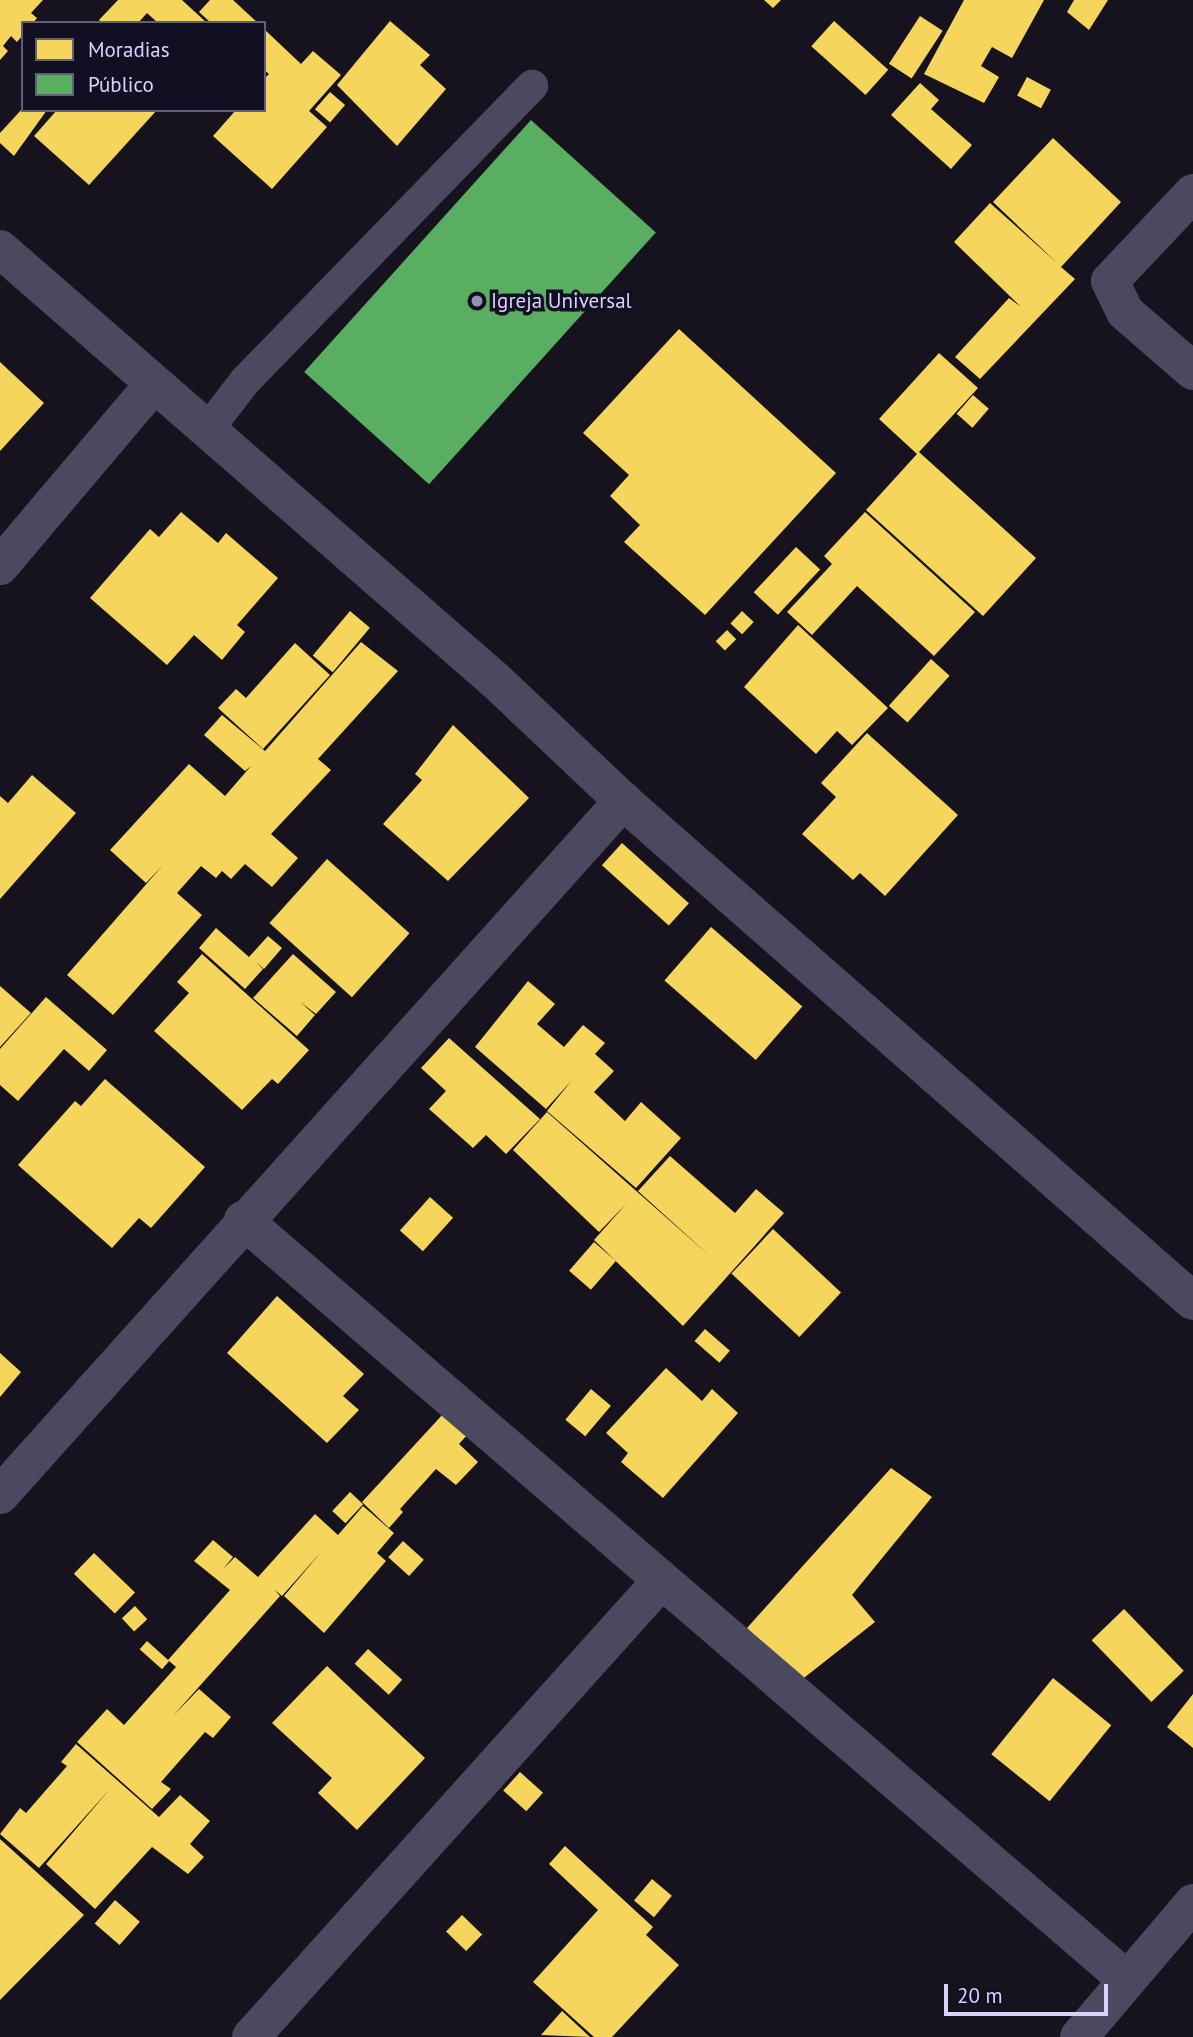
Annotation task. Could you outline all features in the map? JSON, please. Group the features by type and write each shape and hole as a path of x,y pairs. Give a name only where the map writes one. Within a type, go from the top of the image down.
{"street":[{"path":"1193,193 1110,281 1125,312 1193,371"},
{"path":"0,248 485,671 623,801 1193,1301"},
{"path":"0,566 153,384"},
{"path":"0,1495 243,1220 623,801"},
{"path":"243,1220 1126,1979"},
{"path":"251,2037 661,1581"},
{"path":"1079,2037 1193,1903"}],"lane":[{"path":"208,429 245,381 532,86"}],"building: Moradias":[{"path":"0,0 43,0 31,13 37,18 35,21 21,21 21,37 17,42 11,36 3,46 8,51 0,60"},
{"path":"118,0 182,0 205,21 156,21 147,13 140,21 99,20"},
{"path":"210,0 233,0 256,21 209,21 199,12"},
{"path":"764,0 781,0 773,8"},
{"path":"964,0 1044,0 1012,58 992,47 981,66 999,77 984,103 924,74"},
{"path":"1074,0 1108,0 1089,30 1067,12"},
{"path":"920,16 943,31 912,79 889,64"},
{"path":"390,21 430,55 420,65 446,89 397,146 337,85"},
{"path":"834,21 888,70 865,95 811,46"},
{"path":"266,31 301,64 313,51 341,75 309,111 327,127 272,189 213,136 234,112 266,112 266,77 269,74 266,72"},
{"path":"1027,77 1051,90 1041,108 1017,96"},
{"path":"920,83 939,100 931,109 972,145 951,169 891,115"},
{"path":"330,92 345,105 330,122 315,109"},
{"path":"21,110 46,112 14,156 0,143 0,133"},
{"path":"55,112 155,112 89,185 34,136"},
{"path":"1053,138 1121,202 1061,267 1075,279 980,379 955,357 1009,298 1021,307 954,242 990,203 1057,263 993,202"},
{"path":"679,329 836,473 705,615 624,542 640,525 610,496 629,475 583,433"},
{"path":"939,353 978,388 919,452 1036,558 983,616 866,510 917,454 879,419"},
{"path":"0,362 44,403 0,451"},
{"path":"973,395 989,409 972,428 957,414"},
{"path":"181,512 218,543 226,533 278,578 237,625 245,632 222,660 194,635 167,665 90,598 150,529 159,537"},
{"path":"865,512 975,612 934,656 857,586 812,635 787,612 832,564 824,556"},
{"path":"796,547 820,570 778,615 754,592"},
{"path":"350,611 370,628 333,672 313,655"},
{"path":"742,611 754,622 742,634 730,623"},
{"path":"798,625 888,708 852,745 837,731 816,754 744,687"},
{"path":"727,630 736,639 725,651 716,641"},
{"path":"361,642 398,671 318,759 331,770 271,834 298,858 272,887 245,864 231,879 222,871 216,878 201,866 177,893 202,915 113,1015 67,975 163,865 146,883 110,850 189,764 225,796 251,766 245,771 204,735 222,715 265,751"},
{"path":"295,643 330,675 263,749 218,708 236,689 246,698"},
{"path":"931,659 950,676 907,723 889,706"},
{"path":"453,725 529,798 448,881 383,824 422,780 415,774"},
{"path":"867,733 958,815 885,896 860,873 853,880 802,834 836,797 821,783"},
{"path":"32,775 76,813 0,899 0,796 8,803"},
{"path":"622,843 689,903 669,926 602,865"},
{"path":"327,859 409,933 352,997 269,923"},
{"path":"711,927 802,1006 756,1060 664,981"},
{"path":"216,928 249,957 268,936 282,948 264,969 256,962 263,969 245,989 199,948"},
{"path":"202,954 309,1050 278,1084 272,1079 242,1110 154,1031 189,993 177,982"},
{"path":"293,954 336,992 316,1014 300,1002 315,1015 297,1036 253,998"},
{"path":"528,981 555,1004 537,1024 564,1047 583,1025 605,1043 595,1054 614,1071 594,1092 625,1121 641,1102 681,1138 636,1188 547,1111 572,1080 546,1109 475,1047"},
{"path":"0,986 31,1013 0,1047"},
{"path":"46,997 107,1050 89,1071 64,1049 18,1101 0,1085 0,1049"},
{"path":"449,1038 540,1119 506,1154 486,1135 473,1148 429,1109 446,1091 421,1068"},
{"path":"105,1079 205,1167 151,1228 139,1218 112,1248 18,1165 75,1101 81,1106"},
{"path":"547,1112 712,1258 638,1191 670,1156 735,1213 756,1189 784,1213 683,1326 594,1240 627,1203 599,1232 513,1150"},
{"path":"430,1197 453,1218 423,1251 400,1230"},
{"path":"773,1229 841,1292 799,1337 731,1274"},
{"path":"594,1242 616,1261 591,1290 569,1271"},
{"path":"277,1296 364,1374 343,1396 359,1410 327,1443 227,1353"},
{"path":"705,1329 730,1351 719,1363 695,1341"},
{"path":"0,1353 21,1372 0,1397"},
{"path":"666,1368 702,1401 712,1389 738,1413 663,1498 621,1462 628,1453 606,1433"},
{"path":"591,1389 611,1406 585,1436 565,1420"},
{"path":"444,1413 468,1434 459,1444 478,1462 456,1485 436,1469 400,1509 403,1512 389,1528 362,1502"},
{"path":"891,1468 932,1497 852,1595 875,1622 800,1681 747,1628"},
{"path":"350,1492 363,1504 345,1523 332,1511"},
{"path":"363,1506 394,1533 377,1553 386,1561 324,1633 284,1596 322,1551 282,1596 275,1590 280,1596 172,1717 199,1689 231,1717 213,1738 205,1732 161,1782 171,1789 152,1809 77,1742 107,1709 124,1725 176,1667 168,1660 230,1590 194,1561 213,1540 233,1557 223,1569 235,1557 258,1577 315,1514 338,1535"},
{"path":"403,1541 424,1560 409,1576 388,1557"},
{"path":"94,1553 135,1593 115,1613 74,1574"},
{"path":"135,1606 147,1619 134,1631 122,1618"},
{"path":"1124,1609 1184,1671 1151,1702 1092,1640"},
{"path":"147,1641 169,1661 162,1669 140,1649"},
{"path":"368,1649 402,1680 389,1695 355,1664"},
{"path":"327,1666 425,1758 357,1830 318,1793 332,1778 272,1723"},
{"path":"1053,1678 1111,1725 1050,1801 991,1754"},
{"path":"1193,1694 1193,1748 1167,1727"},
{"path":"76,1744 159,1817 180,1795 210,1821 190,1844 204,1857 188,1874 152,1847 95,1909 46,1864 110,1789 39,1868 0,1834 20,1808 26,1813 67,1766 61,1762"},
{"path":"520,1772 543,1793 526,1811 503,1791"},
{"path":"0,1839 84,1915 0,2000"},
{"path":"565,1846 653,1927 646,1935 679,1965 612,2037 594,2037 533,1982 598,1910 549,1864"},
{"path":"652,1879 672,1896 654,1917 634,1900"},
{"path":"115,1900 140,1922 120,1945 95,1923"},
{"path":"462,1915 482,1934 466,1951 446,1932"},
{"path":"562,2011 590,2037 541,2035"}],"building: Público":[{"name":"Igreja Universal","path":"531,120 656,232 429,484 304,372"}],"place":[{"name":"Igreja Universal","path":"477,301"}]}
